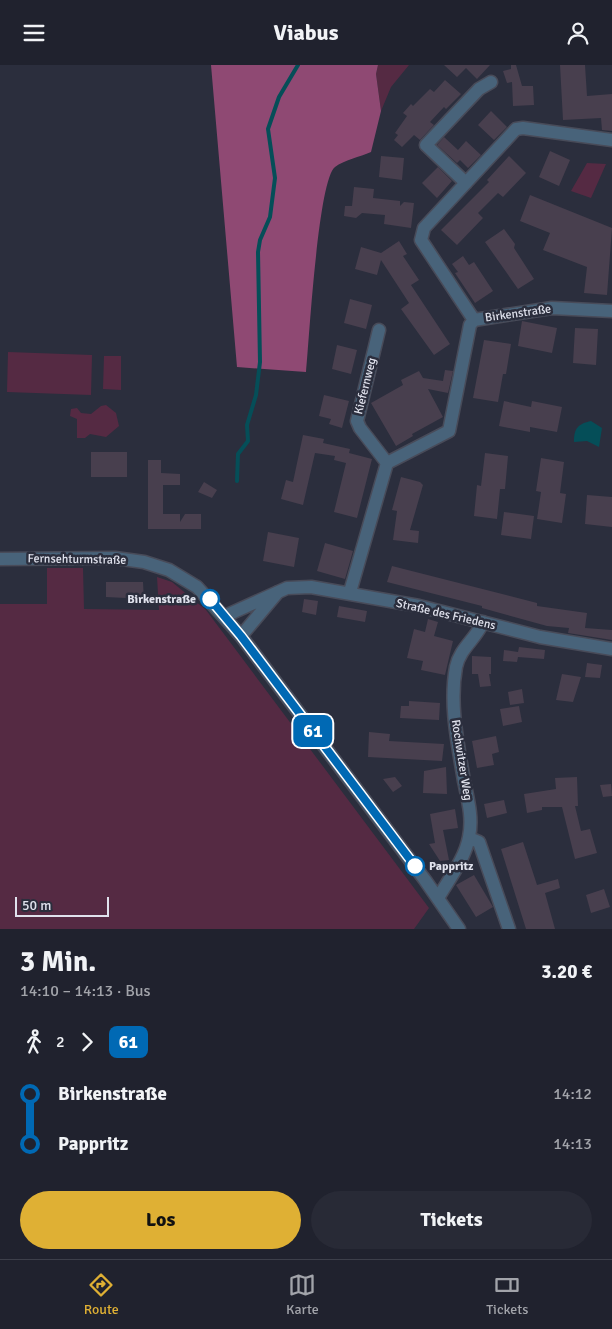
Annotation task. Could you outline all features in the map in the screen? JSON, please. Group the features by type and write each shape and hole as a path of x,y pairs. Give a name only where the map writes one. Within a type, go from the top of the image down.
{"street":[{"path":"466,183 426,145 479,89 491,82"},
{"path":"474,320 421,240 424,228 516,129 523,128 612,140"},
{"name":"Birkenstraße","path":"387,463 449,431 470,325 474,320 552,308 612,311"},
{"name":"Kiefernweg","path":"379,330 357,421 387,463"},
{"path":"350,593 387,463"},
{"name":"Fernsehturmstraße","path":"0,559 115,558 144,562 169,570 190,582 210,599 241,636 438,898 459,929"},
{"name":"Straße des Friedens","path":"225,616 287,588 311,587 418,606 540,637 612,649"},
{"path":"241,636 279,591"},
{"name":"Rochwitzer Weg","path":"438,898 466,851 472,821 457,739 454,688 460,655 480,630 483,622"},
{"path":"469,838 479,842 509,929"}],"shaded area":[{"path":"211,65 378,65 376,74 381,111 371,152 347,160 335,167 329,178 315,263 306,372 237,367"},
{"path":"378,65 409,65 391,87 381,111 376,74"},
{"path":"587,163 606,164 591,198 571,191"},
{"path":"8,352 92,355 91,395 7,392"},
{"path":"104,356 121,356 121,390 103,389"},
{"path":"106,405 116,413 119,426 106,437 90,434 85,438 77,438 77,419 70,416 71,409 77,408 81,413 91,414 101,406"},
{"path":"47,568 83,568 84,609 159,610 157,577 172,582 206,610 429,908 414,929 0,929 0,604 47,604"}],"water":[{"path":"591,421 602,428 599,447 587,441 574,442 578,427"}],"building":[{"path":"444,65 490,65 477,79 466,68 457,77"},
{"path":"511,65 516,65 522,86 533,86 534,105 513,106 512,82 507,83 503,71 511,69"},
{"path":"560,65 585,65 587,96 612,94 612,131 602,130 601,118 563,120"},
{"path":"445,80 461,94 446,109 444,107 430,122 434,125 420,140 414,135 402,147 394,140 398,135 395,133 407,116 403,113 430,89 434,92"},
{"path":"491,111 507,127 494,140 478,125"},
{"path":"444,137 458,150 466,141 481,155 468,168 460,160 457,163 437,145"},
{"path":"550,151 570,160 559,186 539,177"},
{"path":"381,156 404,158 402,180 379,177"},
{"path":"509,156 526,173 503,197 498,193 478,213 483,218 457,245 441,230 489,182 487,180"},
{"path":"438,167 452,181 437,198 422,183"},
{"path":"354,187 374,189 373,198 400,201 400,206 404,202 414,203 411,228 384,224 385,215 362,213 356,218 344,216 345,206 352,206"},
{"path":"530,195 612,228 607,295 584,293 587,267 543,250 550,233 520,221"},
{"path":"504,229 515,244 514,248 534,279 518,289 485,242"},
{"path":"399,241 407,254 403,256 419,280 411,285 450,344 434,355 401,309 409,303 381,260 377,275 355,269 361,247 381,253"},
{"path":"463,256 469,265 474,262 493,291 475,303 455,273 458,272 452,264"},
{"path":"350,299 372,305 366,329 344,323"},
{"path":"522,321 557,328 552,353 518,346"},
{"path":"575,328 598,329 596,365 573,363"},
{"path":"484,340 511,344 506,374 503,374 498,402 473,398"},
{"path":"337,345 357,350 351,374 332,369"},
{"path":"445,370 453,371 448,393 428,389 443,417 412,434 413,436 396,446 371,403 403,385 401,380 419,371 423,378 443,381"},
{"path":"324,395 349,401 342,428 329,424 331,419 319,416"},
{"path":"504,401 531,407 532,401 562,407 557,432 530,427 530,432 499,426"},
{"path":"303,435 324,439 323,443 350,449 349,453 372,459 357,518 334,512 346,463 334,460 335,456 315,453 303,505 281,499 286,480 293,482"},
{"path":"91,452 127,452 127,477 91,477"},
{"path":"485,453 508,456 505,489 500,489 497,519 474,516 477,485 481,486"},
{"path":"541,458 564,462 560,493 566,494 562,523 537,519 541,492 536,491"},
{"path":"148,460 161,460 161,473 180,474 180,485 163,485 163,514 180,514 180,522 185,514 201,514 201,529 148,529"},
{"path":"401,477 420,482 423,485 410,530 419,531 418,543 393,540 397,511 392,510"},
{"path":"204,482 217,490 212,498 198,492"},
{"path":"587,495 612,497 612,527 585,524"},
{"path":"504,512 534,516 531,539 501,535"},
{"path":"268,532 299,538 294,567 263,561"},
{"path":"325,543 353,551 345,579 317,571"},
{"path":"392,566 537,603 537,606 587,613 585,628 612,630 612,640 568,633 569,628 547,626 482,608 482,606 387,582"},
{"path":"106,582 143,582 144,601 127,602 126,598 106,597"},
{"path":"304,599 318,601 316,615 302,612"},
{"path":"339,606 367,611 365,622 337,617"},
{"path":"428,619 438,622 434,636 453,641 445,675 421,670 423,661 407,658 414,629 425,632"},
{"path":"519,647 545,650 544,659 518,657 517,662 503,661 504,650 518,652"},
{"path":"472,656 491,657 491,674 489,674 491,686 480,687 478,674 472,674"},
{"path":"587,663 602,665 600,678 585,677"},
{"path":"562,674 581,677 573,702 556,700"},
{"path":"522,689 524,703 510,705 508,692"},
{"path":"409,701 440,703 439,720 400,718 401,706 409,706"},
{"path":"519,706 522,722 503,726 500,709"},
{"path":"369,732 390,734 389,741 444,744 442,761 368,757"},
{"path":"496,736 499,752 492,754 494,765 477,768 472,741"},
{"path":"446,767 447,794 423,793 424,771"},
{"path":"395,777 402,786 393,792 383,779"},
{"path":"577,777 578,806 575,806 581,831 590,829 597,853 575,859 562,807 542,807 542,810 527,813 524,794 556,789 555,778"},
{"path":"611,784 612,796 603,797 600,785"},
{"path":"504,800 507,813 487,818 484,804"},
{"path":"455,809 458,828 443,830 449,860 440,861 429,844 435,843 430,814"},
{"path":"523,842 537,885 558,879 560,888 545,893 555,929 526,929 501,849"},
{"path":"474,875 493,907 476,917 456,885"},
{"path":"604,889 610,907 591,913 586,895"}],"waterway":[{"path":"237,481 238,454 248,441 247,425 256,395 260,362 258,252 260,240 270,217 275,178 268,129 279,97 298,65"}],"bus line":[{"name":"61","path":"210,599 241,636 415,866"}],"place":[{"name":"Birkenstraße","path":"210,599"},
{"name":"Pappritz","path":"415,866"}]}
